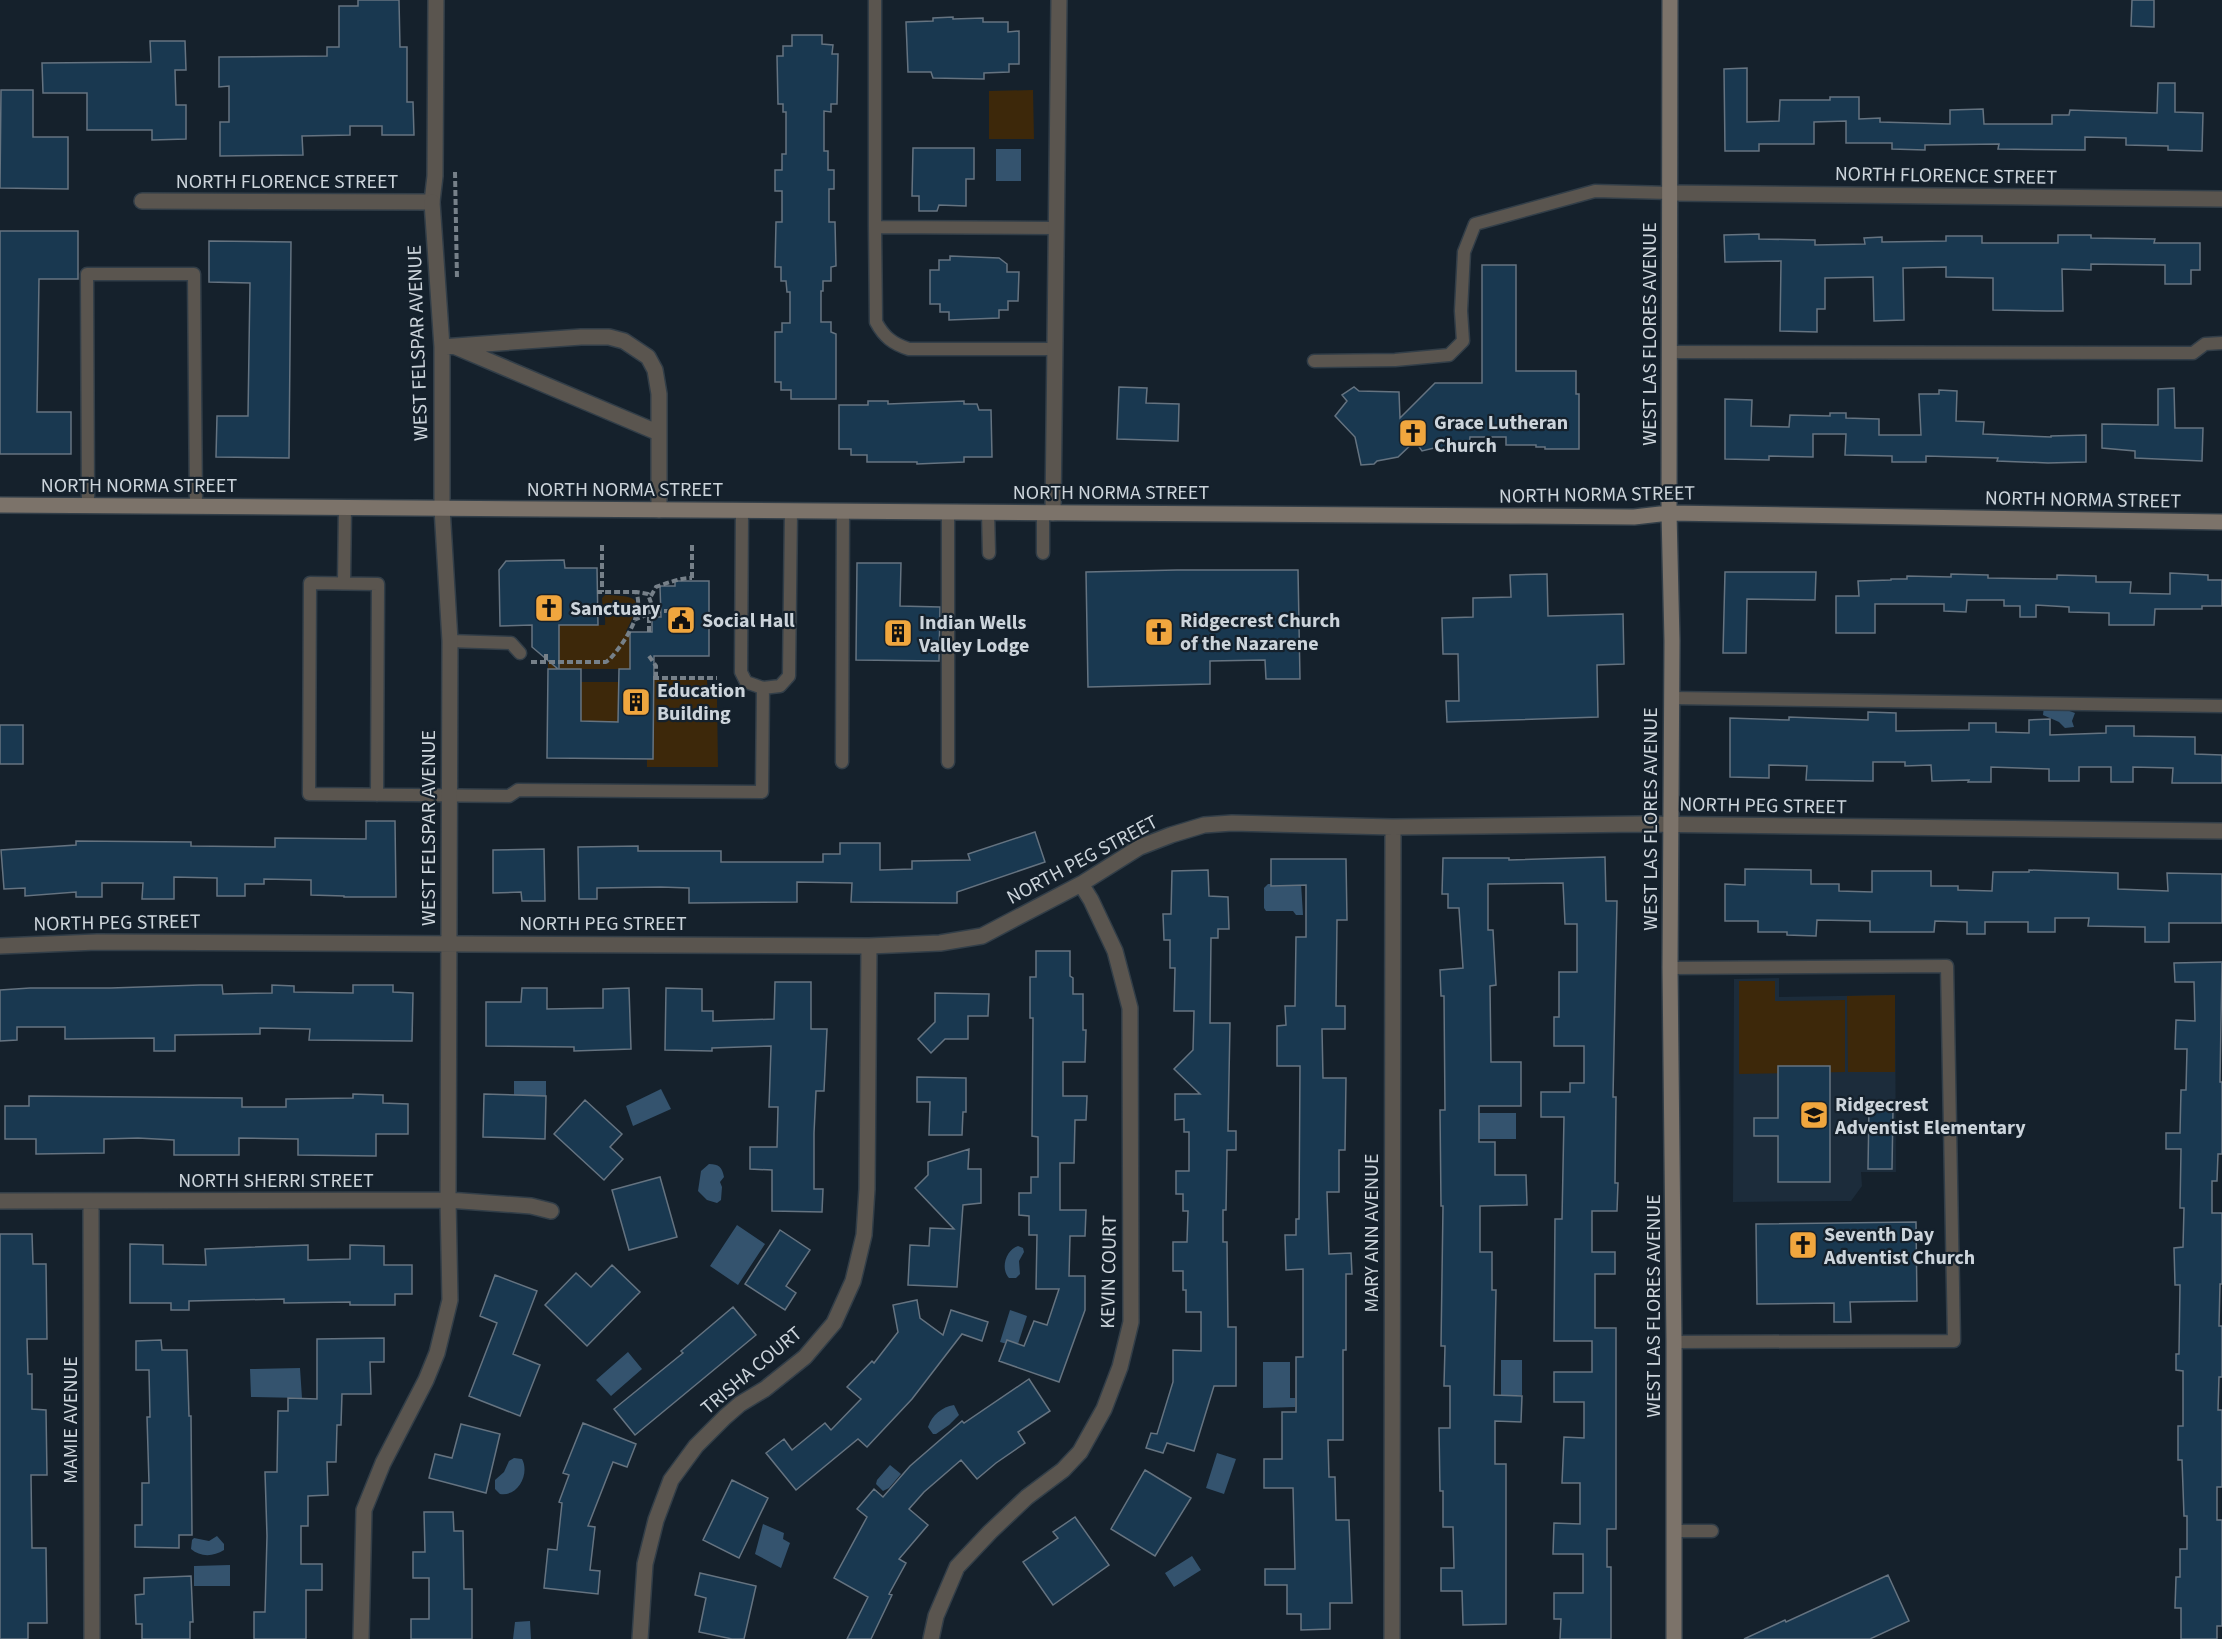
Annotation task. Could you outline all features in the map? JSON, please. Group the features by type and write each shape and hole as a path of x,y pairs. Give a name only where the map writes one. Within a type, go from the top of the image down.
{"main road":[{"name":"WEST LAS FLORES AVENUE","path":"1670,0 1670,968 1674,1639"},
{"name":"NORTH NORMA STREET","path":"0,505 1634,517 1669,513 2222,522"}],"street":[{"name":"WEST FELSPAR AVENUE","path":"361,1639 364,1510 383,1462 426,1380 437,1353 450,1300 448,943 450,641 442,508 448,347 432,202 435,176 436,0"},
{"path":"1048,513 1054,349 1059,0"},
{"name":"NORTH FLORENCE STREET","path":"1670,193 2222,199"},
{"name":"NORTH FLORENCE STREET","path":"142,201 432,202"},
{"path":"448,347 609,337 624,340 648,357 654,370 658,394 659,510"},
{"path":"448,347 659,433"},
{"name":"NORTH PEG STREET","path":"0,946 96,942 869,946 940,943 982,936 1081,884 1140,847 1204,825 1266,823 1393,827 1671,825 2222,831"},
{"name":"MARY ANN AVENUE","path":"1392,1639 1393,827"},
{"name":"KEVIN COURT","path":"931,1639 936,1616 957,1567 997,1525 1027,1497 1063,1470 1080,1452 1104,1408 1120,1367 1131,1322 1130,1008 1115,951 1092,900 1081,884"},
{"name":"TRISHA COURT","path":"640,1639 645,1564 656,1520 671,1480 696,1446 725,1417 805,1357 834,1323 854,1281 864,1235 867,1189 869,946"},
{"name":"NORTH SHERRI STREET","path":"0,1201 448,1200 531,1206 551,1211"},
{"name":"MAMIE AVENUE","path":"91,1202 92,1639"}],"lane":[{"path":"875,0 876,322 882,334 895,344 909,349 1054,349"},
{"path":"1314,361 1395,360 1449,355 1463,341 1461,310 1464,252 1474,224 1595,191 1670,193"},
{"path":"875,227 1055,228"},
{"path":"88,506 87,274 194,274 196,506"},
{"path":"1669,352 2193,354 2205,344 2222,343"},
{"path":"344,583 345,507"},
{"path":"742,510 741,672 746,682 763,688 780,686 789,676 791,511"},
{"path":"842,762 843,511"},
{"path":"948,512 948,762"},
{"path":"988,512 989,552"},
{"path":"1043,553 1048,513"},
{"path":"377,795 378,584 310,583 309,794 377,795 449,796 509,796 518,790 762,792 763,688"},
{"path":"450,641 511,643 520,653"},
{"path":"1671,698 2222,706"},
{"path":"1670,968 1947,966 1954,1341 1674,1342"},
{"path":"1674,1531 1712,1531"}],"path":[{"path":"454,170 457,287"},
{"path":"650,597 656,587 669,584 679,578 692,579 692,544"},
{"path":"602,545 600,592 646,592 650,597 652,606 649,611 643,617 634,620"},
{"path":"546,654 546,662 606,662 634,620 639,607 636,592"},
{"path":"649,611 672,611 670,617"},
{"path":"649,611 650,632"},
{"path":"709,622 717,622"},
{"path":"649,656 656,666 654,678 717,678"},
{"path":"577,662 577,669"}],"shaded area":[{"path":"1033,90 1034,139 989,139 989,91"},
{"path":"996,149 1021,149 1021,181 996,181"},
{"path":"605,595 632,598 635,601 635,612 626,631 630,632 630,669 548,669 548,654 553,640 559,640 559,625 605,625 602,598"},
{"path":"653,680 707,680 708,699 717,699 718,767 647,767 647,759 652,759"},
{"path":"581,682 619,682 618,722 581,721"},
{"path":"2044,706 2075,713 2072,721 2074,727 2065,728 2059,722 2043,715"},
{"path":"1301,883 1303,915 1296,915 1293,911 1266,911 1264,888 1268,884"},
{"name":"Ridgecrest Adventist Elementary","path":"1779,978 1779,997 1895,995 1896,1172 1861,1172 1862,1186 1851,1201 1733,1202 1734,979"},
{"path":"1739,981 1775,981 1775,1001 1845,1000 1845,1072 1739,1074"},
{"path":"1895,995 1895,1072 1848,1072 1847,996"},
{"path":"514,1081 546,1081 546,1099 514,1099"},
{"path":"661,1089 671,1109 633,1126 626,1106"},
{"path":"1478,1113 1516,1113 1516,1139 1477,1139"},
{"path":"709,1164 720,1167 724,1177 720,1182 721,1200 717,1203 707,1200 698,1191 701,1171"},
{"path":"737,1225 765,1244 738,1285 710,1266"},
{"path":"1018,1246 1023,1248 1024,1252 1019,1261 1020,1274 1016,1278 1009,1278 1005,1269 1006,1260 1010,1251"},
{"path":"1010,1310 1027,1316 1017,1347 1000,1342"},
{"path":"628,1352 642,1369 611,1396 596,1380"},
{"path":"1501,1360 1522,1360 1522,1395 1501,1395"},
{"path":"1263,1362 1290,1362 1290,1398 1295,1398 1295,1407 1263,1408"},
{"path":"300,1368 302,1398 251,1397 250,1369"},
{"path":"954,1405 959,1415 949,1425 933,1434 928,1427 932,1419 942,1410"},
{"path":"1217,1453 1236,1459 1224,1494 1206,1488"},
{"path":"514,1458 522,1459 524,1465 521,1483 512,1492 500,1494 495,1489 495,1480 504,1472 509,1461"},
{"path":"890,1465 901,1474 889,1488 883,1491 876,1484 877,1480"},
{"path":"763,1524 784,1533 783,1539 790,1543 781,1568 755,1554"},
{"path":"217,1536 224,1544 224,1550 220,1552 202,1555 191,1549 194,1538 209,1541"},
{"path":"1192,1556 1201,1570 1174,1587 1165,1573"},
{"path":"230,1565 230,1586 194,1586 194,1566"},
{"path":"530,1621 531,1639 513,1639 515,1622"}],"building":[{"path":"358,0 399,0 400,47 407,47 407,102 413,102 414,135 382,135 382,126 350,126 350,135 302,136 303,155 220,156 220,122 229,122 229,86 219,87 219,57 327,56 327,47 339,47 339,6 358,6"},
{"path":"2132,0 2154,0 2154,27 2131,26"},
{"path":"953,17 953,19 983,18 983,22 1008,22 1008,32 1019,31 1019,64 1009,64 1009,72 984,73 984,79 933,78 931,72 908,72 906,22 933,21 933,18"},
{"path":"792,35 822,35 822,44 833,45 832,54 838,54 837,104 831,104 831,112 824,111 824,151 828,151 828,170 834,170 834,189 829,189 829,222 835,222 836,266 831,267 831,281 823,281 823,291 821,291 821,322 831,322 831,332 836,334 836,399 791,399 791,390 781,390 781,382 775,382 775,332 782,332 782,323 790,323 790,292 787,292 786,281 781,281 781,267 775,267 776,222 782,222 782,191 775,191 775,170 782,170 782,154 786,154 786,112 783,112 783,104 778,104 777,56 783,56 783,46 792,46"},
{"path":"150,41 185,41 186,70 175,70 176,105 186,105 186,139 152,140 152,130 87,130 87,93 43,93 42,63 151,62"},
{"path":"1747,68 1747,122 1779,121 1780,100 1830,100 1830,97 1859,97 1859,119 1880,118 1880,122 1950,124 1950,110 1983,109 1984,124 2052,124 2052,115 2069,115 2070,110 2157,113 2158,83 2175,83 2175,112 2203,113 2202,151 2168,150 2168,146 2126,145 2126,138 2085,137 2085,150 1998,149 1999,144 1925,145 1925,150 1892,149 1892,143 1846,143 1846,121 1814,122 1814,144 1759,144 1759,151 1725,151 1724,69"},
{"path":"1,90 33,90 33,137 68,137 68,189 0,188"},
{"path":"913,148 974,148 974,179 966,179 966,206 939,205 937,211 919,211 919,196 912,196"},
{"path":"0,231 78,231 78,279 39,279 37,412 71,412 71,454 0,454"},
{"path":"1759,234 1759,239 1815,240 1815,245 1865,244 1864,238 1882,237 1882,242 1946,241 1946,236 1982,236 1982,243 2058,243 2058,235 2155,239 2154,243 2200,243 2200,270 2191,270 2191,284 2165,284 2165,265 2091,264 2091,270 2062,269 2063,311 2047,311 1993,310 1993,278 1946,277 1946,267 1903,268 1904,320 1874,321 1873,277 1825,278 1825,309 1817,309 1817,332 1780,331 1781,261 1725,262 1724,235"},
{"path":"209,241 291,242 289,458 216,457 217,416 248,416 250,283 209,282"},
{"path":"950,256 999,258 1007,264 1007,272 1019,272 1018,301 1008,301 1008,310 999,310 999,318 949,320 949,312 940,312 940,304 930,304 930,270 939,270 939,260 950,260"},
{"path":"1482,265 1516,265 1516,371 1576,371 1576,394 1579,394 1579,449 1545,449 1545,447 1536,447 1536,445 1506,445 1506,437 1470,437 1469,450 1434,448 1422,451 1415,441 1398,457 1361,465 1355,437 1335,416 1347,401 1342,395 1354,387 1359,391 1399,392 1400,418 1435,383 1482,383"},
{"path":"1119,387 1147,388 1146,403 1179,404 1178,441 1117,439"},
{"path":"2174,388 2175,428 2203,428 2202,461 2135,458 2135,451 2102,448 2102,424 2158,425 2158,389"},
{"path":"1939,390 1957,391 1956,421 1984,422 1983,434 2051,437 2086,435 2086,462 2048,463 1997,461 1998,458 1926,456 1926,462 1892,462 1892,456 1845,455 1846,434 1813,434 1813,457 1769,456 1769,460 1725,459 1725,399 1752,400 1751,426 1789,427 1790,415 1830,416 1830,413 1846,413 1846,418 1879,419 1879,435 1921,435 1919,394 1939,394"},
{"path":"868,401 888,401 888,404 964,401 964,404 977,404 979,410 991,410 992,457 964,457 964,462 917,464 917,462 867,462 867,455 851,455 851,449 839,449 839,405 868,405"},
{"path":"564,560 565,568 597,568 598,625 559,625 559,669 581,669 581,721 618,722 619,669 630,669 630,632 652,632 652,617 661,617 660,586 675,586 675,581 709,581 709,656 654,656 653,759 547,758 548,669 558,669 532,647 532,625 500,626 499,570 506,561"},
{"name":"Indian Wells Valley Lodge","path":"857,563 901,563 900,606 940,607 939,661 856,660"},
{"path":"1298,570 1300,679 1266,679 1265,660 1210,661 1210,684 1088,687 1086,572"},
{"path":"1725,572 1816,572 1815,600 1747,599 1746,653 1723,653"},
{"path":"2170,573 2208,575 2208,580 2222,580 2222,606 2202,606 2202,609 2155,609 2154,625 2109,625 2109,613 2069,612 2069,607 2036,605 2036,617 2020,617 2020,606 2004,606 2004,600 1967,600 1966,612 1944,611 1944,604 1875,604 1875,633 1836,633 1836,596 1859,596 1858,581 1907,579 1907,576 1951,577 1951,574 1988,575 1988,578 2057,579 2057,575 2096,576 2096,582 2131,582 2130,593 2170,594"},
{"path":"1547,574 1548,616 1623,614 1624,664 1597,665 1598,717 1447,722 1446,701 1459,701 1458,654 1443,654 1442,618 1473,617 1473,598 1511,597 1510,575"},
{"path":"1868,712 1896,713 1896,731 1969,730 1969,723 1996,723 1996,732 2029,733 2029,720 2050,719 2050,735 2106,733 2106,726 2134,726 2134,736 2195,737 2195,754 2222,755 2222,783 2172,783 2173,768 2133,767 2133,782 2111,782 2111,767 2079,767 2079,781 2049,781 2049,769 1991,767 1991,782 1932,781 1931,765 1905,766 1905,762 1873,762 1873,781 1806,780 1807,766 1769,765 1769,778 1730,777 1730,718 1789,720 1789,717 1868,720"},
{"path":"0,725 23,725 23,764 0,764"},
{"path":"366,821 395,821 396,897 311,895 311,880 264,879 264,884 245,884 245,896 217,896 217,878 174,877 174,899 142,899 143,883 102,883 102,897 76,897 76,892 25,896 25,888 4,889 1,850 76,845 76,841 191,842 191,846 275,847 275,838 366,839"},
{"path":"1035,832 1045,862 957,892 957,903 851,902 852,883 797,882 797,902 689,903 689,888 661,887 597,888 597,899 579,899 578,847 638,846 638,851 721,851 721,862 823,862 823,854 840,854 840,843 880,843 880,870 912,869 912,861 970,860 968,854"},
{"path":"544,849 545,901 522,901 521,892 493,893 493,850"},
{"path":"1605,857 1606,901 1617,901 1613,1097 1616,1097 1615,1183 1618,1183 1617,1211 1592,1211 1592,1252 1615,1252 1615,1274 1595,1274 1595,1328 1616,1328 1616,1529 1607,1529 1607,1567 1611,1567 1611,1639 1560,1639 1561,1619 1554,1619 1554,1593 1583,1593 1583,1554 1553,1554 1554,1523 1580,1524 1580,1483 1562,1483 1564,1437 1584,1438 1584,1402 1554,1402 1554,1372 1592,1372 1592,1341 1554,1341 1555,1219 1562,1219 1564,1117 1541,1117 1541,1092 1570,1092 1570,1083 1584,1083 1584,1046 1554,1046 1554,1017 1559,1017 1559,972 1577,972 1577,924 1565,924 1563,883 1488,884 1488,930 1493,930 1496,985 1490,986 1491,1062 1521,1062 1521,1106 1479,1106 1479,1142 1495,1142 1495,1175 1526,1175 1527,1205 1480,1206 1480,1252 1492,1252 1492,1290 1496,1290 1494,1395 1522,1396 1521,1422 1495,1421 1495,1464 1506,1464 1506,1624 1463,1625 1462,1591 1441,1591 1441,1568 1454,1568 1453,1527 1443,1527 1443,1491 1440,1491 1439,1428 1450,1428 1450,1386 1444,1386 1445,1346 1441,1346 1443,1206 1441,1206 1440,1110 1445,1110 1444,996 1441,996 1440,970 1463,968 1459,908 1448,908 1448,894 1442,894 1443,858 1509,858 1509,860"},
{"path":"1271,859 1346,859 1347,920 1337,920 1336,1006 1345,1006 1345,1029 1322,1029 1323,1078 1346,1078 1345,1150 1339,1150 1339,1192 1327,1192 1329,1254 1351,1253 1352,1274 1346,1274 1343,1440 1328,1440 1329,1477 1335,1477 1336,1520 1349,1520 1352,1603 1330,1603 1330,1629 1301,1630 1301,1614 1287,1614 1287,1585 1265,1585 1265,1569 1295,1569 1293,1488 1264,1488 1264,1459 1282,1459 1282,1412 1296,1412 1296,1357 1303,1357 1303,1269 1286,1270 1285,1235 1296,1235 1296,1219 1299,1219 1300,1066 1277,1066 1277,1026 1286,1025 1285,1006 1295,1006 1296,937 1306,937 1306,885 1271,886"},
{"path":"1745,869 1811,870 1811,884 1839,884 1839,891 1872,892 1872,871 1931,871 1931,886 1958,886 1958,890 1992,891 1993,872 2029,872 2029,870 2118,873 2118,889 2168,891 2167,873 2222,874 2222,923 2169,923 2169,942 2145,942 2145,927 2088,926 2089,918 2055,918 2055,932 2028,932 2028,922 1985,922 1985,934 1967,934 1967,922 1935,921 1934,932 1870,932 1870,921 1817,920 1816,936 1787,935 1787,932 1758,932 1758,921 1725,921 1725,884 1745,885"},
{"path":"1208,870 1209,896 1228,897 1229,929 1218,929 1218,938 1211,938 1210,1023 1230,1023 1228,1131 1236,1131 1236,1150 1227,1150 1223,1242 1227,1242 1228,1327 1236,1327 1236,1386 1214,1386 1194,1451 1167,1443 1163,1453 1146,1448 1151,1433 1157,1434 1173,1382 1173,1350 1201,1351 1201,1312 1186,1312 1183,1271 1173,1271 1173,1242 1187,1242 1188,1211 1183,1211 1183,1194 1176,1194 1176,1171 1189,1171 1189,1132 1184,1132 1184,1119 1175,1120 1175,1094 1200,1094 1174,1069 1193,1050 1194,1011 1174,1011 1175,968 1170,968 1170,940 1164,940 1163,914 1171,914 1172,871"},
{"path":"1036,951 1070,951 1073,994 1083,994 1083,1030 1086,1030 1085,1062 1063,1062 1063,1096 1087,1096 1086,1120 1075,1120 1074,1163 1060,1163 1060,1210 1086,1210 1085,1236 1070,1236 1069,1276 1085,1276 1085,1310 1059,1382 999,1361 1007,1340 1024,1346 1034,1321 1047,1325 1059,1289 1036,1289 1037,1235 1029,1235 1029,1216 1019,1215 1019,1193 1031,1193 1031,1177 1038,1177 1038,1137 1032,1136 1033,1018 1030,1018 1030,977 1036,977"},
{"path":"2222,962 2220,1082 2222,1082 2222,1154 2218,1154 2217,1181 2212,1181 2212,1213 2222,1213 2222,1284 2220,1284 2219,1326 2222,1326 2222,1377 2219,1377 2218,1410 2222,1410 2222,1487 2217,1487 2217,1520 2222,1520 2222,1626 2217,1626 2217,1639 2181,1639 2181,1608 2175,1608 2176,1577 2180,1577 2180,1549 2187,1549 2187,1516 2184,1516 2182,1460 2178,1460 2178,1426 2183,1426 2183,1371 2176,1370 2176,1354 2179,1354 2180,1285 2175,1285 2174,1248 2183,1247 2184,1208 2180,1208 2181,1149 2166,1149 2166,1133 2180,1133 2181,1090 2186,1090 2187,1049 2175,1049 2176,1020 2195,1021 2194,982 2175,982 2174,963"},
{"path":"775,982 811,982 811,1029 827,1029 824,1091 816,1091 814,1133 814,1189 823,1189 822,1212 772,1211 772,1170 750,1169 750,1147 777,1147 778,1107 769,1107 771,1046 712,1048 712,1051 665,1050 666,988 702,989 702,1011 713,1011 713,1021 774,1019"},
{"path":"222,985 223,994 272,993 272,985 294,986 294,992 353,993 353,985 393,985 393,992 413,993 412,1041 309,1040 310,1029 260,1028 260,1034 175,1035 175,1051 154,1051 154,1038 65,1039 65,1027 17,1027 17,1040 0,1041 0,990"},
{"path":"522,988 547,988 547,1009 603,1008 603,989 629,988 631,1049 574,1051 574,1047 486,1046 486,1002 521,1002"},
{"path":"935,993 989,994 988,1016 968,1016 968,1039 945,1039 931,1053 918,1039 935,1022"},
{"name":"Ridgecrest Adventist Elementary","path":"1778,1066 1830,1066 1830,1182 1778,1182 1778,1136 1754,1136 1754,1118 1778,1118"},
{"path":"917,1077 966,1078 966,1112 963,1112 962,1135 929,1135 930,1102 917,1102"},
{"path":"353,1094 383,1095 383,1103 408,1104 408,1134 376,1134 376,1156 298,1155 298,1139 239,1138 239,1155 174,1155 174,1140 138,1138 104,1139 104,1153 36,1154 36,1139 5,1139 5,1106 29,1106 29,1096 242,1098 242,1107 286,1107 286,1099 353,1098"},
{"path":"484,1094 546,1096 545,1139 483,1137"},
{"path":"585,1100 622,1134 610,1147 623,1159 604,1180 554,1134"},
{"path":"1869,1107 1893,1108 1892,1169 1868,1169"},
{"path":"969,1149 968,1169 981,1169 981,1203 963,1205 957,1287 908,1285 910,1245 929,1246 930,1228 954,1229 915,1188 928,1175 928,1162"},
{"path":"660,1177 677,1237 629,1250 612,1190"},
{"path":"1916,1222 1917,1301 1850,1302 1851,1322 1834,1322 1834,1303 1757,1304 1756,1224"},
{"path":"780,1230 810,1250 786,1286 796,1293 785,1310 745,1284"},
{"path":"0,1234 32,1234 33,1264 46,1264 47,1339 27,1339 28,1374 32,1374 32,1409 46,1410 47,1475 31,1475 32,1548 46,1548 47,1623 28,1623 28,1639 0,1639"},
{"path":"130,1244 163,1245 163,1264 206,1265 205,1249 308,1245 308,1260 350,1259 350,1245 384,1246 384,1265 412,1265 412,1294 395,1294 395,1305 350,1305 350,1302 284,1303 284,1299 189,1301 189,1310 171,1310 171,1303 130,1303"},
{"path":"612,1265 640,1292 587,1346 545,1305 576,1273 591,1287"},
{"path":"495,1275 537,1291 513,1354 540,1365 520,1416 469,1396 497,1323 480,1316"},
{"path":"917,1300 920,1318 943,1335 951,1310 988,1322 982,1341 962,1334 912,1399 867,1447 858,1439 796,1490 766,1453 784,1439 792,1450 825,1423 831,1430 861,1399 847,1387 872,1361 874,1363 898,1332 893,1305"},
{"path":"733,1307 756,1335 635,1435 614,1409 683,1353 681,1351"},
{"path":"384,1338 384,1362 370,1362 371,1394 342,1394 341,1425 337,1425 336,1462 327,1462 328,1495 308,1496 308,1526 301,1526 301,1564 322,1564 322,1590 306,1590 306,1639 254,1639 254,1612 265,1612 267,1536 265,1472 277,1472 278,1411 288,1411 288,1398 317,1399 317,1339"},
{"path":"161,1340 162,1350 187,1350 189,1416 191,1416 192,1535 179,1535 179,1548 135,1547 135,1525 142,1525 142,1483 149,1483 147,1417 150,1417 149,1370 136,1370 136,1341"},
{"path":"1029,1379 1050,1411 1018,1432 1025,1443 977,1479 961,1460 924,1492 909,1509 928,1525 899,1559 906,1563 889,1594 892,1595 871,1639 847,1639 868,1597 834,1578 867,1517 857,1509 874,1489 883,1497 910,1466 962,1421 964,1423"},
{"path":"583,1423 636,1444 627,1467 613,1462 588,1526 595,1527 590,1570 600,1571 598,1594 544,1588 548,1549 557,1550 562,1503 559,1502 569,1475 563,1473"},
{"path":"461,1424 500,1434 486,1493 429,1478 435,1454 452,1458"},
{"path":"1145,1470 1191,1498 1155,1556 1111,1529"},
{"path":"732,1480 768,1498 739,1558 703,1540"},
{"path":"424,1512 453,1512 454,1531 463,1531 464,1589 472,1589 472,1639 411,1639 411,1619 429,1619 429,1578 413,1578 413,1552 425,1552"},
{"path":"1075,1517 1109,1565 1053,1605 1023,1562 1058,1538 1053,1532"},
{"path":"700,1573 756,1586 744,1639 732,1639 699,1632 706,1598 695,1595"},
{"path":"1888,1575 1909,1621 1870,1639 1744,1639 1785,1620 1786,1622"},
{"path":"191,1576 193,1622 190,1622 190,1639 142,1639 142,1624 136,1624 135,1595 144,1594 144,1578"}],"place":[{"name":"Grace Lutheran Church","path":"1413,433"},
{"name":"Sanctuary","path":"549,608"},
{"name":"Social Hall","path":"681,620"},
{"name":"Ridgecrest Church of the Nazarene","path":"1159,632"},
{"name":"Indian Wells Valley Lodge","path":"898,633"},
{"name":"Education Building","path":"636,702"},
{"name":"Ridgecrest Adventist Elementary","path":"1814,1115"},
{"name":"Seventh Day Adventist Church","path":"1803,1245"}]}
